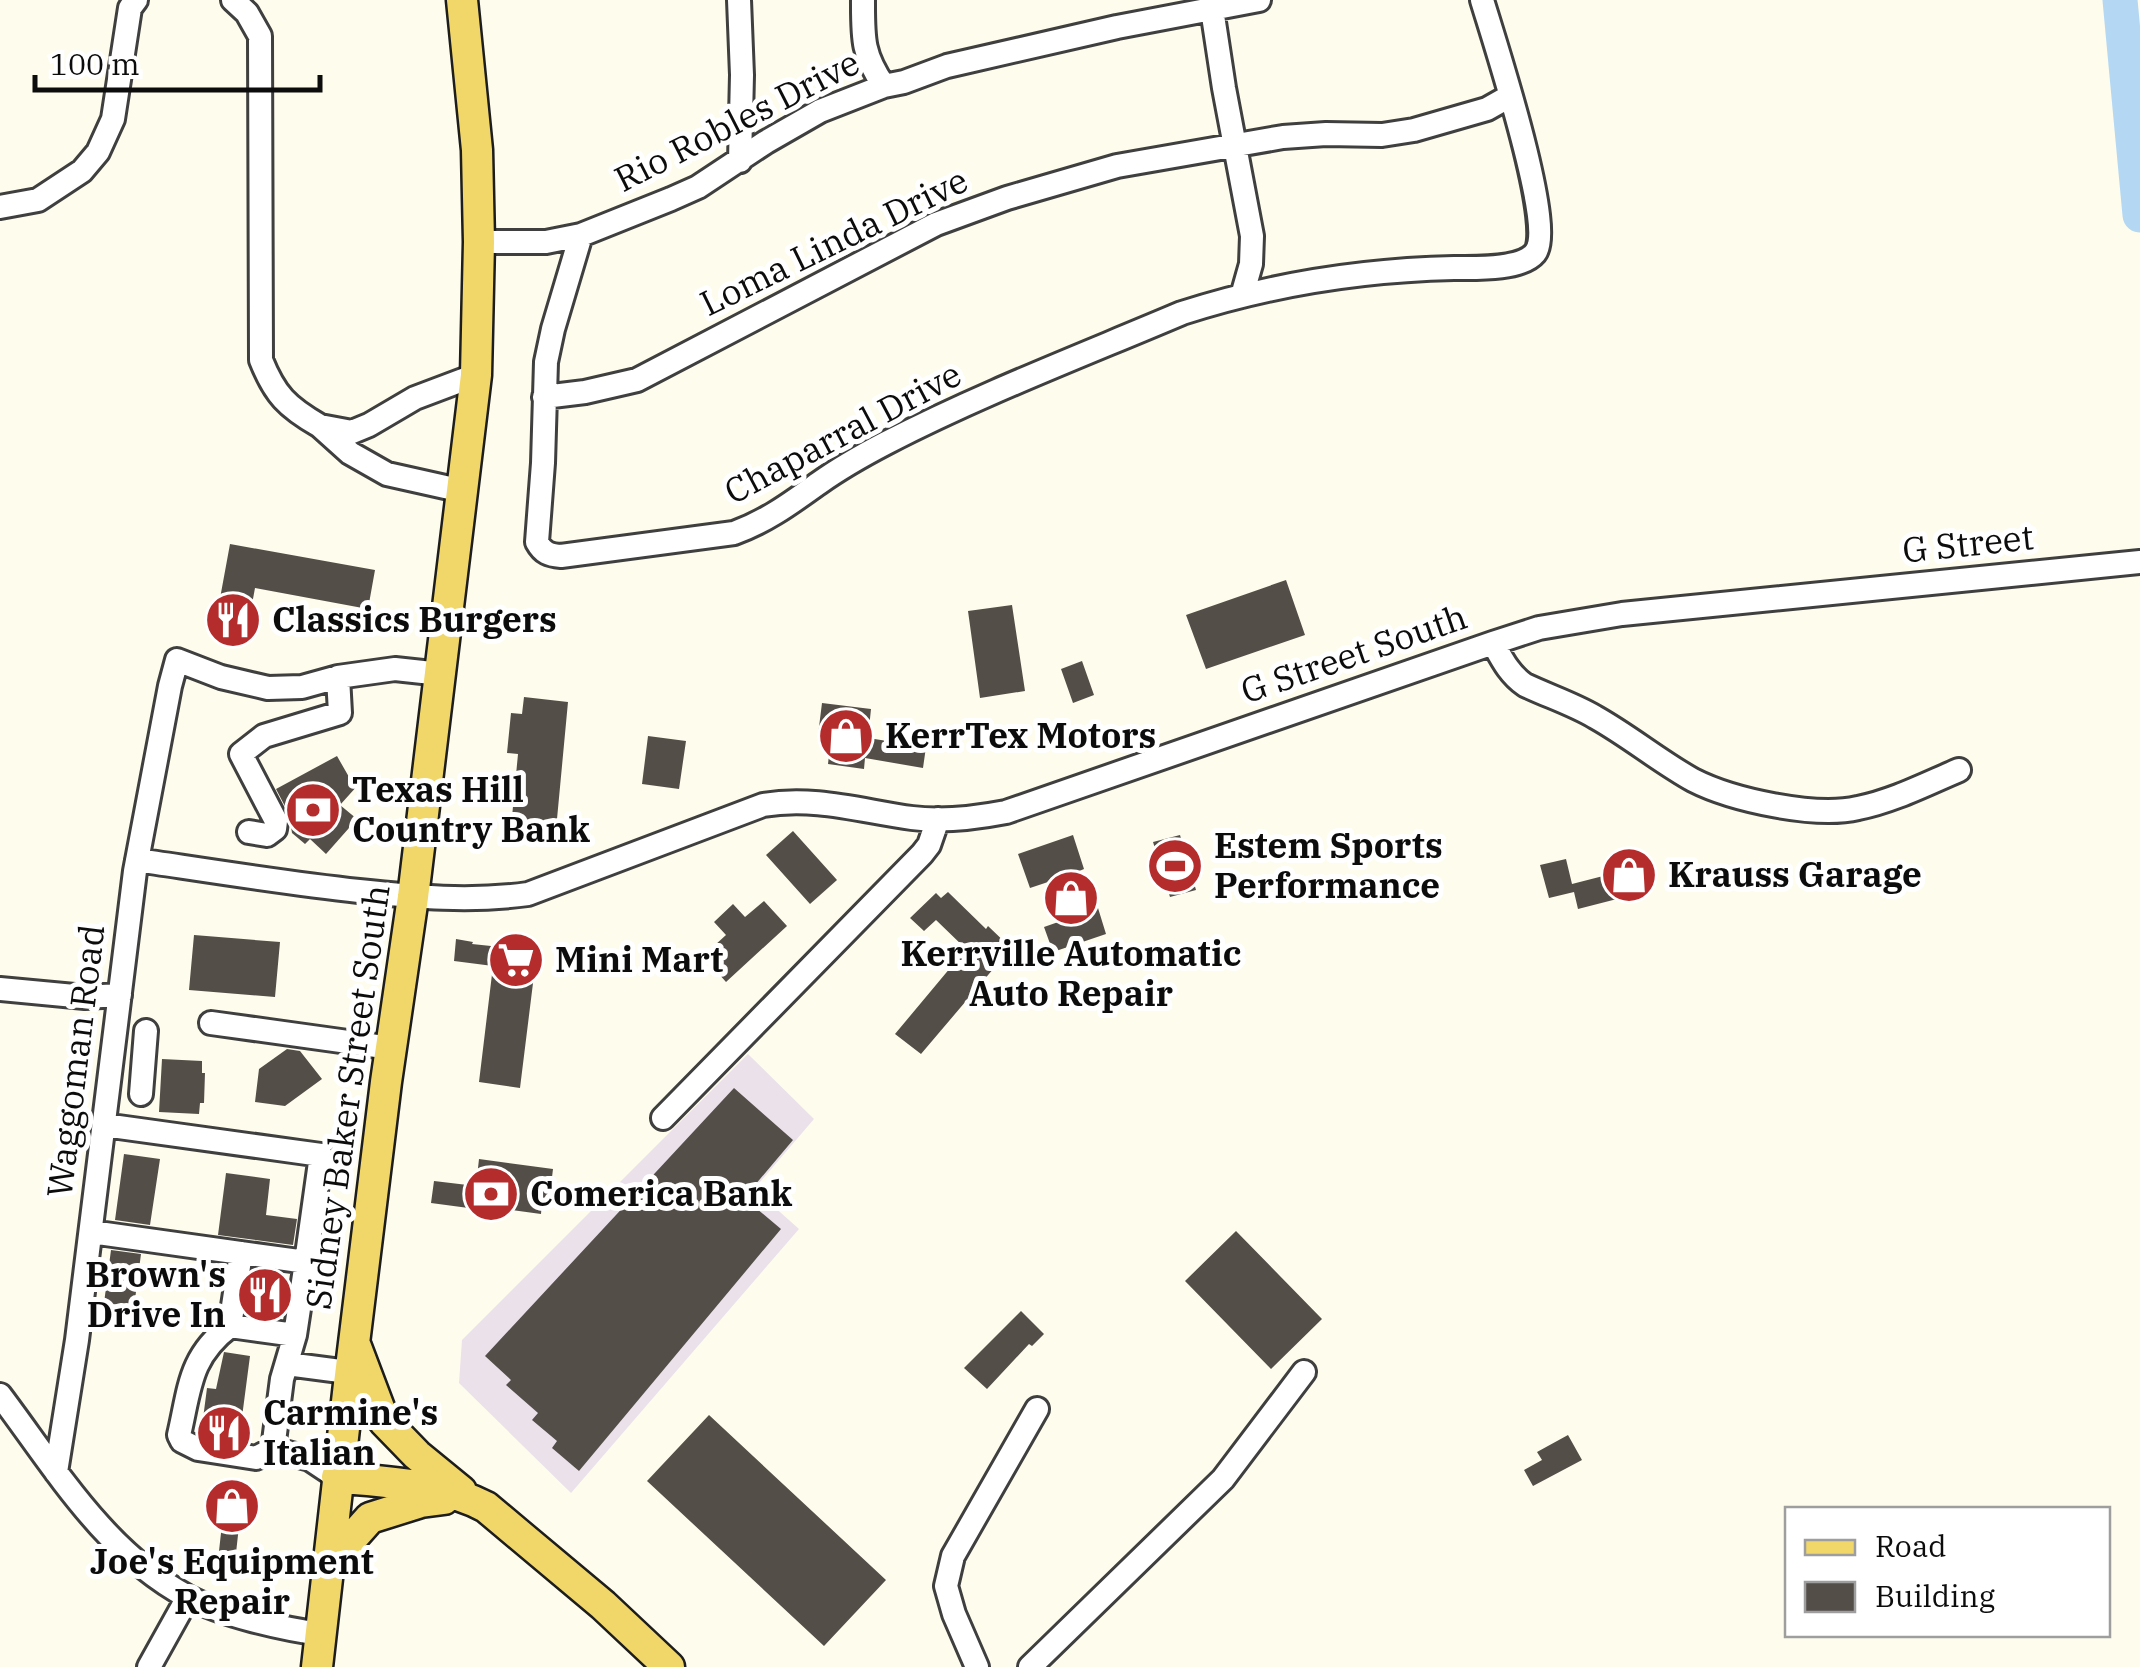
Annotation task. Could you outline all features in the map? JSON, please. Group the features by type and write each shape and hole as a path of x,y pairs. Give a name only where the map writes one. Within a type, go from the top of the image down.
{"main road":[{"name":"Sidney Baker Street South","path":"358,1374 354,1340 476,375 480,242 477,150 462,0"},
{"path":"317,1667 337,1476 358,1374"},
{"path":"358,1374 384,1421 417,1456 467,1496 486,1506 589,1593 668,1667"},
{"path":"337,1476 467,1496"},
{"path":"328,1564 370,1518 422,1502 467,1496"}],"street":[{"path":"0,208 38,200 82,171 98,152 113,119 130,8 136,0"},
{"path":"233,0 248,13 260,36 261,360 277,393 293,410 320,426 350,453 387,474 464,490"},
{"path":"739,0 740,160"},
{"path":"863,0 866,56 884,86"},
{"name":"Rio Robles Drive","path":"480,242 546,242 580,235 672,200 798,122 884,86 946,66 1259,0"},
{"path":"1482,0 1510,96"},
{"path":"1212,9 1252,236 1251,264 1242,296"},
{"name":"Loma Linda Drive","path":"544,397 636,380 869,257 953,217 1007,198 1098,171 1283,136 1382,135 1414,130 1487,109 1510,96"},
{"name":"Chaparral Drive","path":"580,235 546,362 544,463 536,542 542,551 561,556 734,533 758,524 821,481 926,423 1182,313 1242,296 1353,277 1512,265 1534,255 1538,250 1539,214 1510,96"},
{"path":"320,426 352,432 415,398 476,375"},
{"name":"G Street","path":"1802,596 2140,562"},
{"name":"G Street South","path":"137,860 413,897 491,899 528,894 763,805 818,802 916,818 979,818 1018,808 1539,628 1591,618 1802,596"},
{"path":"1494,642 1506,667 1525,686 1596,718 1698,782 1744,797 1799,809 1855,809 1959,770"},
{"name":"Waggoman Road","path":"56,1472 66,1423 137,860 177,660 220,677 268,688 302,687 338,677"},
{"path":"249,832 267,835 276,821 240,754 264,736 340,713 338,677 395,669 441,674"},
{"path":"663,1118 922,854 930,845 938,820"},
{"path":"0,990 120,995"},
{"path":"210,1024 391,1048"},
{"path":"140,1094 146,1031"},
{"path":"104,1125 321,1155 295,1336 282,1379 273,1449"},
{"path":"91,1232 306,1262"},
{"path":"241,1253 230,1326 214,1338 194,1366 179,1435 182,1441 198,1449 256,1458 273,1449 310,1458 337,1476"},
{"path":"230,1326 295,1336"},
{"path":"287,1364 358,1374"},
{"path":"1030,1667 1223,1480 1304,1372"},
{"path":"0,1394 77,1500 114,1541 155,1574 188,1597 238,1615 321,1634"},
{"path":"978,1667 946,1586 953,1556 1037,1409"},
{"path":"149,1667 188,1597"}],"shaded area":[{"path":"748,1054 814,1119 754,1189 799,1229 571,1493 459,1383 462,1340"}],"building":[{"path":"230,544 375,570 368,609 255,588 246,637 214,631"},
{"path":"1286,580 1305,635 1206,669 1186,615"},
{"path":"1012,605 1025,691 980,698 968,611"},
{"path":"1082,661 1094,695 1073,703 1061,669"},
{"path":"524,697 568,702 557,819 563,820 561,840 554,842 510,838 518,754 507,753 511,713 522,714"},
{"name":"KerrTex Motors","path":"822,703 871,709 868,738 926,747 923,768 865,758 864,769 828,764 831,737 818,735"},
{"path":"648,736 686,741 679,789 642,784"},
{"name":"Texas Hill Country Bank","path":"337,756 358,785 340,805 357,819 326,854 310,839 305,844 292,833 289,814 276,789"},
{"path":"793,831 837,880 810,904 766,855"},
{"name":"Kerrville Automatic Auto Repair","path":"1073,835 1084,869 1077,872 1090,911 1098,908 1106,934 1053,952 1044,927 1064,920 1051,881 1030,888 1018,854"},
{"name":"Estem Sports Performance","path":"1180,835 1196,890 1170,897 1153,842"},
{"name":"Krauss Garage","path":"1566,859 1572,884 1646,865 1652,890 1578,909 1574,892 1549,898 1540,865"},
{"path":"948,892 1011,948 921,1054 895,1034 966,949 936,920 924,931 910,918 936,893 941,898"},
{"path":"764,901 787,926 726,982 703,956 726,935 714,922 733,904 745,917"},
{"path":"194,935 280,942 275,997 189,990"},
{"path":"456,939 537,951 520,1088 479,1082 493,966 454,961"},
{"path":"287,1049 300,1051 322,1079 285,1106 255,1102 259,1069"},
{"path":"162,1059 202,1061 204,1103 200,1103 199,1114 159,1112"},
{"path":"734,1088 793,1140 744,1198 781,1229 579,1471 552,1448 557,1441 532,1420 538,1413 506,1385 511,1380 485,1356"},
{"path":"124,1154 160,1159 150,1225 115,1220"},
{"name":"Comerica Bank","path":"479,1159 553,1169 549,1202 542,1201 541,1214 431,1203 434,1181 476,1186"},
{"path":"226,1173 270,1179 266,1215 297,1219 293,1245 218,1235"},
{"path":"1236,1231 1322,1319 1271,1369 1185,1281"},
{"path":"111,1250 141,1254 134,1307 104,1303"},
{"name":"Brown's Drive In","path":"253,1279 282,1283 278,1310 249,1306"},
{"path":"1021,1311 1044,1334 1032,1346 1029,1344 987,1389 964,1368"},
{"path":"224,1352 250,1356 239,1440 201,1434 207,1388 216,1389"},
{"path":"709,1415 886,1580 824,1646 647,1481"},
{"path":"1568,1435 1582,1460 1533,1486 1524,1470 1542,1460 1537,1452"},
{"path":"220,1486 247,1489 234,1571 217,1569 222,1524 216,1523"}],"waterway":[{"path":"2120,0 2140,215"}],"place":[{"name":"Classics Burgers","path":"233,620"},
{"name":"KerrTex Motors","path":"846,736"},
{"name":"Texas Hill Country Bank","path":"313,810"},
{"name":"Estem Sports Performance","path":"1175,866"},
{"name":"Krauss Garage","path":"1629,875"},
{"name":"Kerrville Automatic Auto Repair","path":"1071,898"},
{"name":"Mini Mart","path":"516,960"},
{"name":"Comerica Bank","path":"491,1194"},
{"name":"Brown's Drive In","path":"265,1295"},
{"name":"Carmine's Italian","path":"224,1433"},
{"name":"Joe's Equipment Repair","path":"232,1506"}]}
